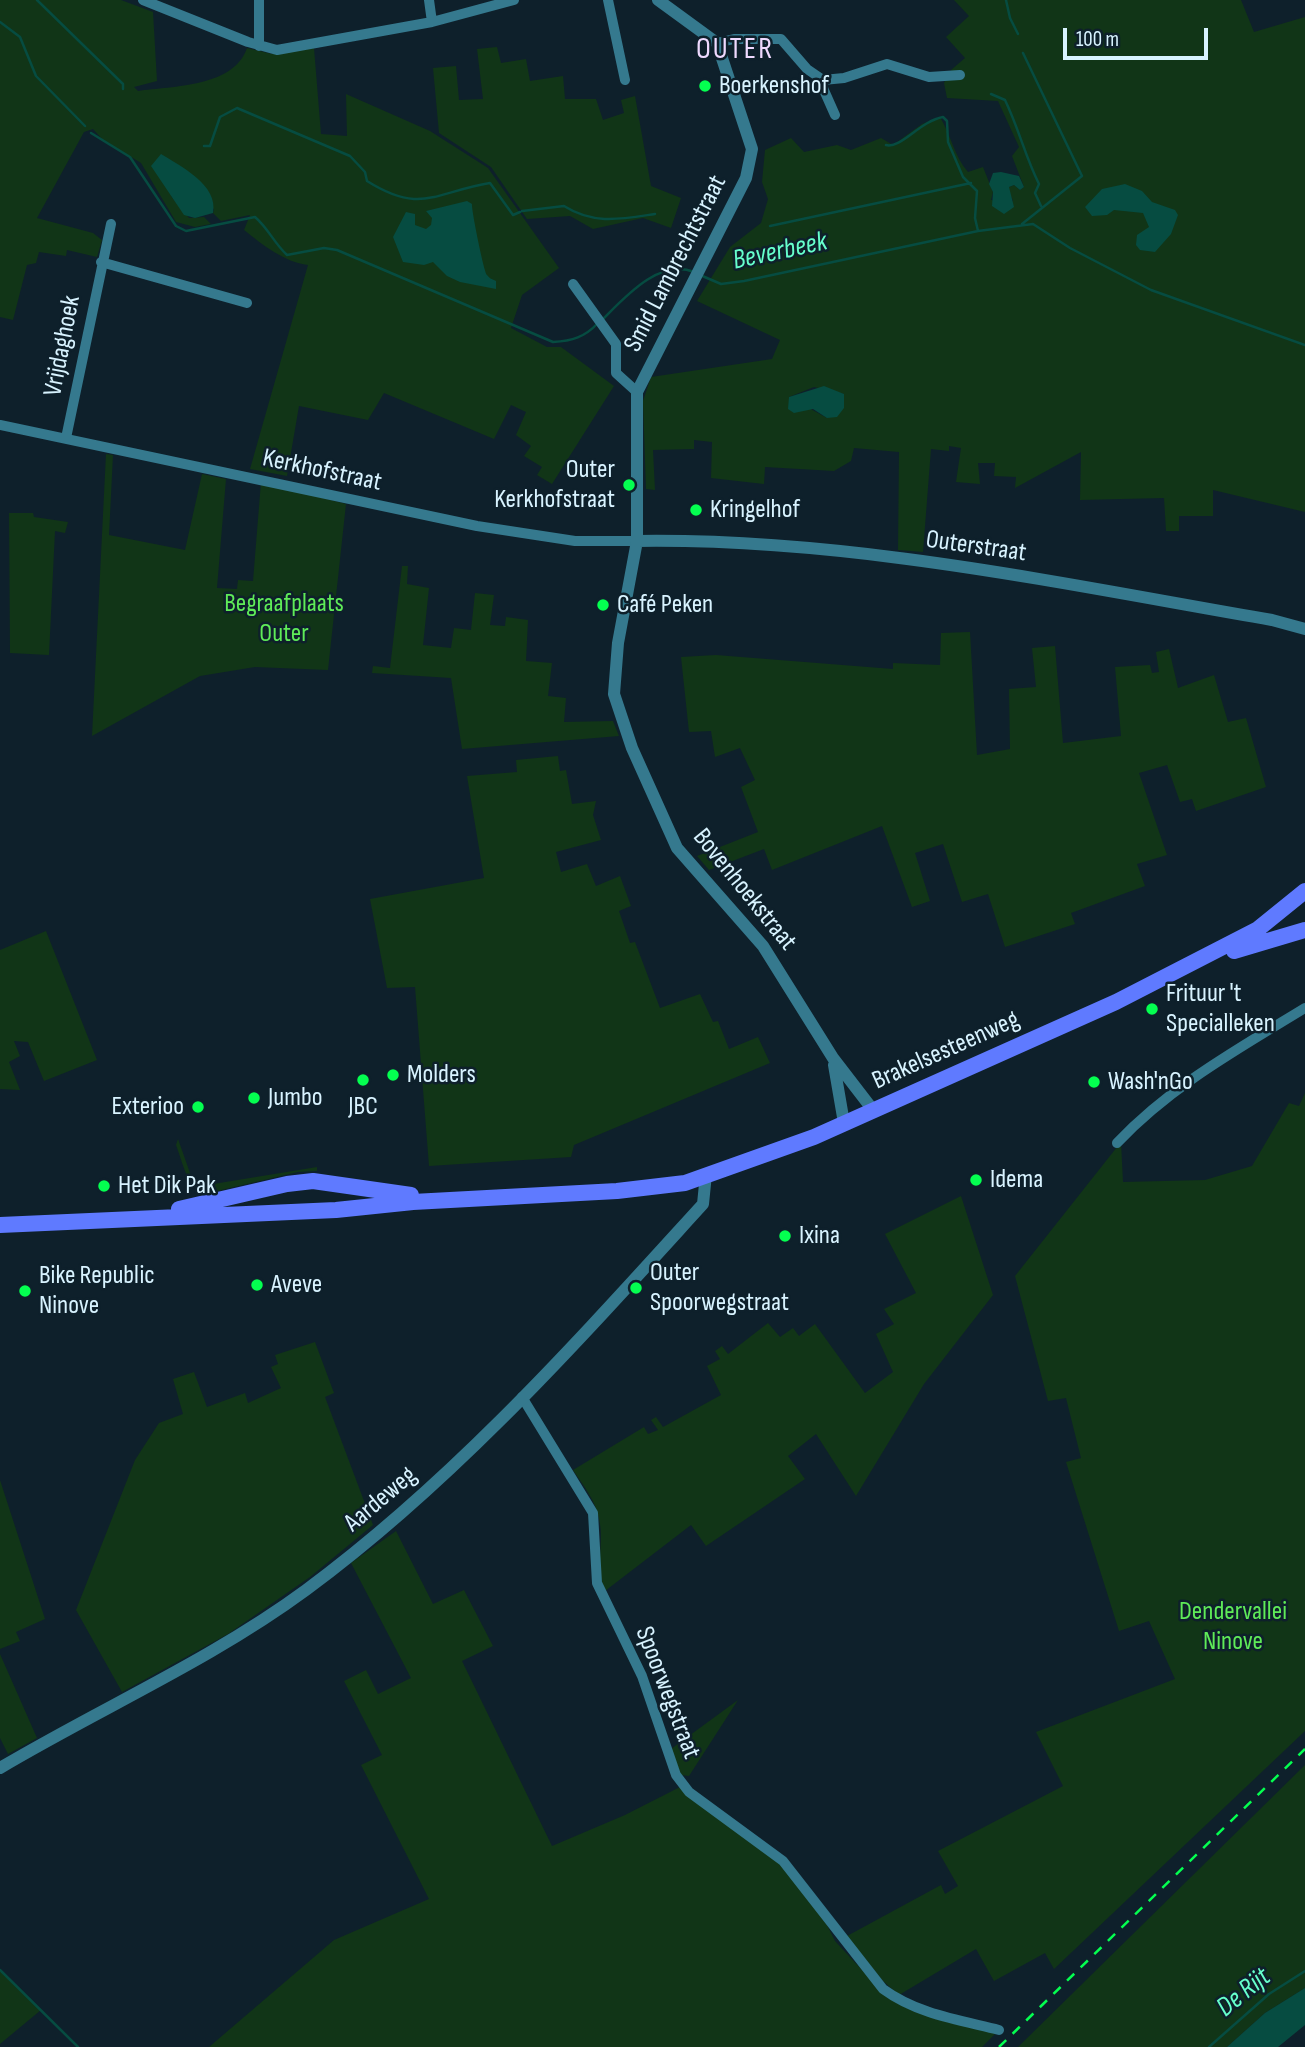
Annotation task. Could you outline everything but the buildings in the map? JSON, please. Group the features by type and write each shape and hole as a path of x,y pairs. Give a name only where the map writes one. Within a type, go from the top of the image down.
{"main road":[{"name":"Brakelsesteenweg","path":"0,1222 336,1210 413,1202 617,1191 685,1183 781,1150 1116,1002 1201,961 1258,929 1305,891"},
{"name":"Brakelsesteenweg","path":"1201,961 1305,930"},
{"name":"Brakelsesteenweg","path":"0,1222 163,1212 294,1183 335,1184 398,1195 442,1196 576,1189 706,1174"},
{"path":"293,1212 303,1196 300,1186 294,1183"},
{"path":"335,1184 326,1190 324,1197 327,1206 336,1210"}],"street":[{"path":"143,0 259,46 277,50 432,22 514,0"},
{"path":"259,0 259,46"},
{"path":"429,0 432,22"},
{"path":"608,0 625,80"},
{"path":"658,0 717,43 734,39 780,39 819,79 835,115"},
{"name":"Smid Lambrechtstraat","path":"637,541 637,392 746,178 752,149 717,43"},
{"path":"819,79 844,78 887,64 929,77 960,75"},
{"name":"Vrijdaghoek","path":"66,438 101,261 111,224"},
{"path":"101,261 247,303"},
{"path":"573,284 616,344 616,373 637,392"},
{"name":"Kerkhofstraat","path":"0,425 477,526 575,541 637,541"},
{"name":"Outerstraat","path":"637,541 789,548 975,568 1272,620 1305,629"},
{"name":"Bovenhoekstraat","path":"637,541 613,680 617,709 632,748 677,848 763,946 832,1058 873,1110"},
{"path":"1117,1143 1144,1115 1196,1075 1305,1009"},
{"name":"Bovenhoekstraat","path":"832,1058 844,1123"},
{"name":"Aardeweg","path":"0,1768 233,1638 304,1591 397,1518 523,1397 704,1204 706,1174"},
{"name":"Spoorwegstraat","path":"523,1397 593,1513 597,1583 642,1676 682,1784 783,1861 884,1989 900,2001 930,2012 999,2030"}],"green space":[{"path":"0,0 121,0 153,12 157,81 134,87 138,91 201,82 216,77 240,61 247,48 272,54 314,48 321,134 347,136 346,94 430,131 488,168 559,268 522,295 511,328 547,347 561,347 614,386 552,484 537,475 542,467 524,456 531,446 516,435 526,412 511,405 494,439 384,393 368,420 299,406 287,476 250,469 308,265 282,257 244,230 250,215 221,221 213,213 214,209 171,196 189,218 204,217 211,224 195,227 176,222 141,163 102,139 93,129 84,132 37,218 93,233 102,240 97,257 67,250 66,256 39,252 36,263 27,265 13,320 0,317"},
{"path":"954,0 1241,0 1254,32 1305,17 1305,512 1213,490 1213,516 1179,516 1179,531 1166,531 1164,498 1080,500 1081,452 1015,488 1016,477 994,476 995,463 978,463 980,484 956,482 961,448 949,446 949,451 931,449 923,552 898,550 899,452 854,448 851,461 834,471 765,467 764,484 711,478 712,442 694,440 694,449 653,450 655,490 646,489 643,401 651,377 772,359 780,340 697,301 730,247 761,223 768,199 762,182 765,150 791,138 804,152 837,145 851,150 881,138 893,145 922,124 940,117 959,159 968,172 983,167 993,192 991,200 1013,201 1009,187 1014,185 1020,190 1024,187 1012,156 1019,147 998,101 947,98 944,83 951,70 965,58 946,37 969,16","holes":["814,387 844,394 844,403 827,418 789,397"]},
{"path":"497,47 501,63 526,59 530,81 563,76 565,99 596,99 603,120 624,113 621,100 635,96 651,186 681,198 671,228 643,218 593,229 570,216 527,219 491,167 439,133 433,68 456,66 459,100 483,99 477,49"},
{"name":"Begraafplaats Outer","path":"106,454 113,455 109,535 185,550 202,474 226,479 217,588 237,589 238,580 253,581 261,482 346,504 328,670 255,667 200,676 92,736"},
{"path":"9,513 33,513 34,517 68,522 65,533 55,531 49,655 10,653"},
{"path":"402,566 408,566 407,584 429,588 423,645 451,648 454,628 471,630 475,593 494,595 490,625 505,626 506,617 528,620 526,661 552,663 548,696 566,698 564,722 613,721 619,736 462,749 451,678 372,673 373,666 390,668"},
{"path":"970,632 977,755 1010,749 1009,689 1036,687 1032,648 1055,646 1063,743 1121,736 1115,667 1150,665 1152,673 1159,672 1156,652 1169,649 1178,688 1214,675 1228,722 1246,718 1266,787 1196,811 1192,799 1180,802 1167,765 1139,773 1167,855 1137,864 1145,886 1071,913 1075,924 1005,947 988,894 962,902 943,844 915,853 930,901 912,907 882,826 772,870 764,849 709,870 697,856 758,832 741,787 755,780 740,748 715,757 711,731 689,732 681,657 716,655 893,669 893,663 940,665 941,633"},
{"path":"558,756 560,771 566,770 572,804 596,801 593,815 601,840 556,852 561,872 587,864 596,886 620,876 631,906 619,911 630,943 635,942 660,1008 700,994 713,1022 718,1021 729,1049 758,1037 770,1063 574,1145 571,1157 429,1166 415,987 387,988 370,899 484,878 467,776 517,772 516,760"},
{"path":"46,931 97,1060 44,1081 28,1042 14,1041 20,1056 9,1062 20,1090 0,1089 0,950"},
{"name":"Dendervallei Ninove","path":"1305,1093 1305,1731 1054,1969 1045,1953 994,1981 976,1949 899,1995 883,1981 847,1936 941,1885 945,1894 958,1886 938,1851 1063,1786 1036,1732 1175,1679 1149,1621 1119,1631 1066,1462 1081,1458 1066,1398 1048,1401 1015,1276 1121,1142 1123,1182 1205,1180 1252,1166 1289,1103 1299,1106"},
{"path":"178,1139 195,1187 186,1173 176,1145"},
{"path":"317,1167 317,1171 298,1172 204,1194 195,1187"},
{"path":"961,1196 993,1295 924,1384 856,1496 816,1434 788,1456 805,1479 706,1546 691,1525 605,1591 600,1573 601,1528 597,1512 589,1493 573,1470 644,1427 648,1434 658,1430 651,1420 656,1417 663,1427 721,1395 707,1366 720,1359 715,1351 722,1346 728,1354 768,1323 780,1337 793,1328 799,1336 815,1324 865,1393 893,1372 876,1334 894,1324 884,1309 916,1293 885,1234"},
{"path":"315,1342 334,1393 325,1397 373,1525 310,1577 228,1634 122,1692 76,1610 135,1460 159,1423 183,1414 173,1379 194,1372 207,1407 245,1393 248,1403 281,1388 271,1367 278,1364 275,1355"},
{"path":"0,1480 45,1619 16,1632 20,1641 0,1649"},
{"path":"396,1531 433,1604 464,1590 493,1646 462,1661 552,1846 625,1815 680,1787 780,1863 827,1925 835,1941 888,1998 915,2012 996,2033 982,2047 209,2047 334,1940 429,1899 361,1765 382,1755 344,1681 366,1670 378,1694 411,1678 351,1563"},
{"path":"0,1654 37,1738 8,1754 0,1738"},
{"path":"738,1700 689,1776 681,1775 671,1749"},
{"path":"1305,1765 1305,1988 1265,2013 1227,2047 1018,2047"},
{"path":"0,1970 41,2010 0,2044"}],"shaded area":[{"path":"161,154 204,185 213,203 213,213 195,218 184,215 151,166"},
{"path":"993,173 1019,176 1024,187 1020,190 1014,185 1009,187 1014,207 1004,214 992,206 993,192 989,184"},
{"path":"1125,184 1142,191 1152,202 1175,210 1178,215 1171,234 1155,252 1140,250 1136,245 1137,235 1149,227 1143,213 1114,210 1107,215 1092,216 1085,207 1102,189"},
{"path":"467,201 472,204 485,271 496,281 496,289 460,282 447,276 433,262 424,265 403,262 393,237 406,212 415,214 415,225 426,229 431,225 432,218 426,211"},
{"path":"824,386 844,394 844,408 837,417 827,418 813,409 794,413 788,409 789,397"},
{"path":"1305,1988 1305,2025 1278,2047 1227,2047 1265,2013"}],"waterway":[{"path":"37,0 123,84 123,89"},
{"path":"1006,0 1010,18 1018,34"},
{"name":"Beverbeek","path":"0,22 20,37 36,76 85,126"},
{"path":"1022,224 1082,176 1023,53"},
{"path":"991,94 1005,100 1010,111 1039,184 1035,193 1041,206"},
{"path":"204,146 210,146 220,117 237,108 350,156 365,172 367,181 401,197 428,198 490,183 513,215 520,212"},
{"path":"886,145 898,143 926,124 943,117 947,121 948,142 963,177 977,191 975,218 978,231"},
{"name":"Beverbeek","path":"91,133 130,157 176,226 186,231 255,217 287,255 324,248 337,250 553,342 578,337 598,323"},
{"path":"770,226 971,183"},
{"path":"522,211 564,206 586,216 608,219 655,214"},
{"name":"Beverbeek","path":"700,275 721,284 744,281 978,231 1033,224 1070,248 1151,290 1305,345"},
{"name":"Beverbeek","path":"603,319 633,290 656,275 681,269 694,272"},
{"path":"0,1970 78,2047"},
{"name":"De Rijt","path":"1209,2047 1269,1994 1305,1971"}],"railway":[{"path":"999,2047 1305,1749"}],"place":[{"name":"Boerkenshof","path":"705,86"},
{"name":"Outer Kerkhofstraat","path":"629,485"},
{"name":"Kringelhof","path":"696,510"},
{"name":"Café Peken","path":"603,605"},
{"name":"Frituur 't Specialleken","path":"1152,1009"},
{"name":"Molders","path":"393,1075"},
{"name":"JBC","path":"363,1080"},
{"name":"Wash'nGo","path":"1094,1082"},
{"name":"Jumbo","path":"254,1098"},
{"name":"Exterioo","path":"198,1107"},
{"name":"Idema","path":"976,1180"},
{"name":"Het Dik Pak","path":"104,1186"},
{"name":"Ixina","path":"785,1236"},
{"name":"Aveve","path":"257,1285"},
{"name":"Outer Spoorwegstraat","path":"636,1288"},
{"name":"Bike Republic Ninove","path":"25,1291"}],"district":[{"name":"OUTER","path":"735,50"}]}
